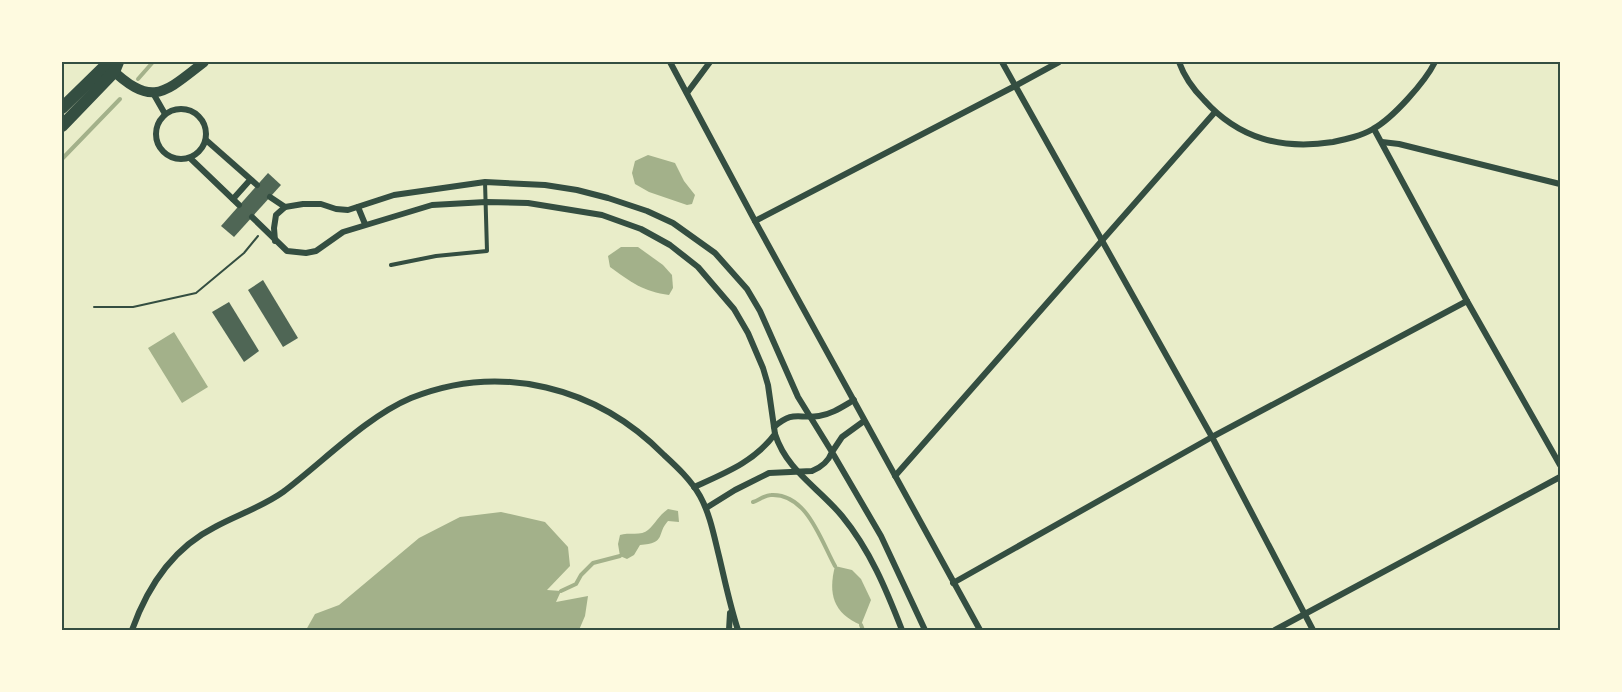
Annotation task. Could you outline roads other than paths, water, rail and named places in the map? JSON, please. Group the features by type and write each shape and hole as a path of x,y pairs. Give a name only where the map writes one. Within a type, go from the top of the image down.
{"main road":[{"path":"62,108 112,64"},
{"path":"62,126 112,64"}],"street":[{"path":"112,64 135,89 153,93 163,92 172,87 204,62"},
{"path":"670,62 980,630"},
{"path":"687,93 710,62"},
{"path":"1002,62 1212,436 1313,630"},
{"path":"755,221 1059,62"},
{"path":"1179,62 1192,88 1215,112 1244,133 1274,143 1315,145 1348,139 1374,129 1398,108 1435,62"},
{"path":"153,93 165,114"},
{"path":"182,109 198,116 206,131 206,140 203,147 190,158 182,160 167,156 157,143 157,128 165,114 182,109"},
{"path":"895,476 1215,112"},
{"path":"1374,129 1467,301 1560,465"},
{"path":"206,140 257,185"},
{"path":"1382,142 1399,144 1560,184"},
{"path":"190,158 239,205"},
{"path":"233,199 250,180"},
{"path":"275,241 276,215 285,207 321,204 348,210 394,195 485,182 545,186 608,198 674,223 715,253 747,289 760,311 798,397 881,536 925,630"},
{"path":"270,197 285,207"},
{"path":"252,217 287,251 306,253 316,251 343,232 432,205 528,202 602,215 641,229 679,252 698,267 734,309 748,333 768,385 775,434 780,448 797,472 816,488 842,516 863,545 874,564 902,630"},
{"path":"358,207 365,224"},
{"path":"953,583 1212,436 1467,301"},
{"path":"132,630 152,586 172,559 212,528 278,495 364,426 409,399 434,390 484,381 510,381 541,385 571,394 629,425 651,442 694,487 706,508 738,630"},
{"path":"774,427 791,416 811,417 837,411 854,400"},
{"path":"706,508 769,473 818,469 826,464 842,437 864,421"},
{"path":"694,487 734,469 757,454 775,434"},
{"path":"1275,630 1560,477"},
{"path":"729,630 730,606"}],"lane":[{"path":"391,265 436,256 486,251 485,182"}],"waterway":[{"path":"138,79 153,62"},
{"path":"62,159 120,99"},
{"path":"753,502 771,495 784,496 794,502 811,520 835,566"},
{"path":"561,591 576,584 593,563 620,556"},
{"path":"861,625 863,630"}]}
